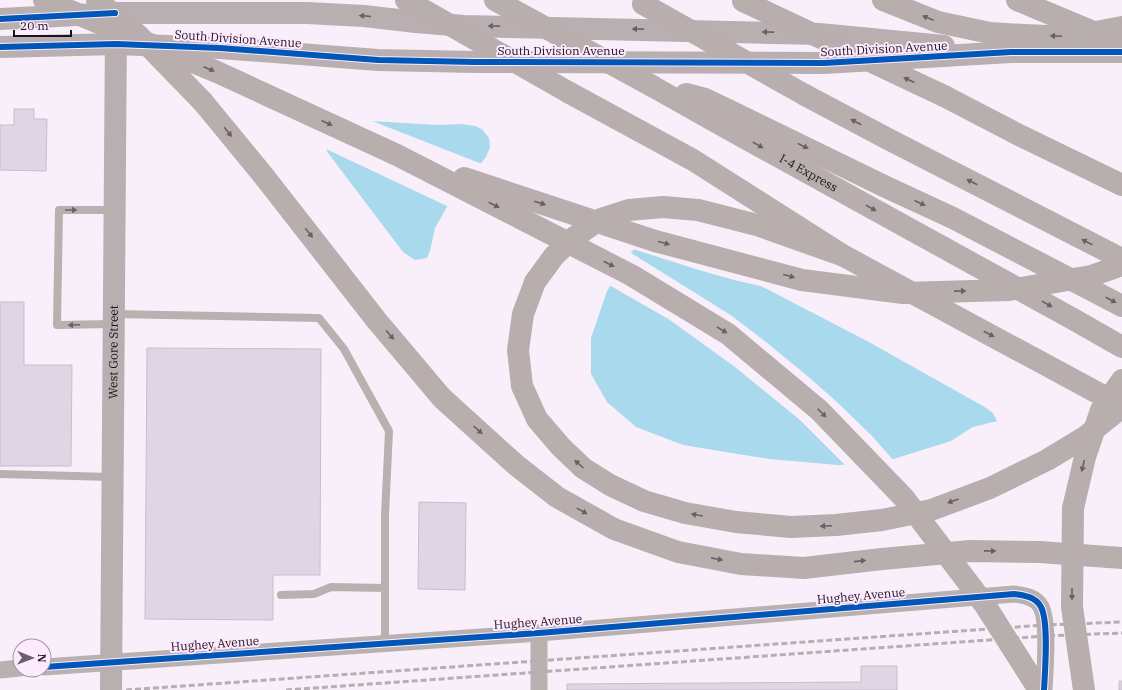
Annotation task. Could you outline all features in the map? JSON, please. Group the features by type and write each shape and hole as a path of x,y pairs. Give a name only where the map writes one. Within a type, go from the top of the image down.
{"highway":[{"path":"44,0 217,72 397,155 630,275 728,334 819,410 904,498 985,604 1039,690"},
{"path":"97,0 138,35 203,102 268,181 377,321 442,398 516,465 556,498 614,529 678,552 741,564 804,568 970,551 1040,552 1122,558"},
{"path":"406,0 568,92 693,160 844,256 1122,406 1085,437 1047,460 990,488 930,510 882,520 836,525 791,527 736,522 685,513 644,501 610,485 583,468 561,447 537,419 522,386 518,350 523,314 535,282 554,256 573,238 601,219 628,210 663,207 698,210 757,225 844,256"},
{"path":"495,0 652,86 705,99 727,118 879,183 953,218 1122,306"},
{"path":"742,0 944,96 1020,136 1122,185"},
{"path":"883,0 938,22 990,33 1024,36 1070,37 1122,27"},
{"path":"1017,0 1122,44"},
{"path":"639,2 804,95 1122,259"},
{"name":"I-4 Express","path":"727,118 1122,347"},
{"path":"397,155 655,241 802,280 903,293 1009,290 1091,276 1122,265"},
{"path":"1084,690 1072,607 1073,508 1085,457 1101,410 1122,380"}],"street":[{"name":"South Division Avenue","path":"0,19 116,4 364,16 464,26 819,34 1010,52"},
{"name":"West Gore Street","path":"111,690 116,4"},
{"name":"South Division Avenue","path":"0,47 116,44 220,48 378,60 824,64 1010,52 1122,52"},
{"name":"Hughey Avenue","path":"52,666 539,633 1014,594 1025,595 1032,598 1040,606 1043,614 1045,636 1044,690"},
{"path":"539,633 539,690"},
{"path":"0,670 12,669"}],"lane":[{"path":"114,210 59,210 57,325 114,319 319,318 344,349 389,431 385,516 385,643"},
{"path":"0,474 113,477"},
{"path":"281,595 314,594 331,587 385,588"}],"water":[{"path":"353,120 438,125 462,124 475,126 482,129 489,138 490,147 486,157 452,198 435,228 427,258 415,260 403,252 328,153 322,139"},
{"path":"638,247 757,284 867,341 983,406 993,413 997,421 973,427 951,441 884,462 838,465 769,459 683,445 636,427 607,402 591,374 591,338 607,291 629,253"}],"pier":[{"path":"334,119 367,119 482,164 449,207 324,148 320,139 320,129"},
{"path":"637,245 704,259 770,288 734,280 633,249 631,253 732,316 766,342 837,402 873,437 894,461 884,464 847,467 800,420 735,367 670,320 609,285 628,252"}],"building":[{"path":"14,109 34,109 34,119 47,119 46,171 0,170 0,125 14,125"},
{"path":"0,302 24,302 24,365 72,365 71,466 0,466"},
{"path":"147,348 321,349 320,575 273,575 273,620 145,619"},
{"path":"419,502 466,503 465,590 418,589"},
{"path":"861,666 897,666 897,690 567,690 567,684 861,682"},
{"path":"1119,681 1122,681 1122,690 1119,690"}],"railway":[{"path":"126,690 1045,625 1122,622"},
{"path":"286,690 1045,636 1122,633"}],"cycle path":[{"path":"0,19 115,13"},
{"path":"0,47 116,44 220,48 378,60 475,62 824,63 1011,52 1122,52"},
{"path":"52,666 539,633 1014,594 1033,599 1041,607 1046,635 1044,690"}]}
